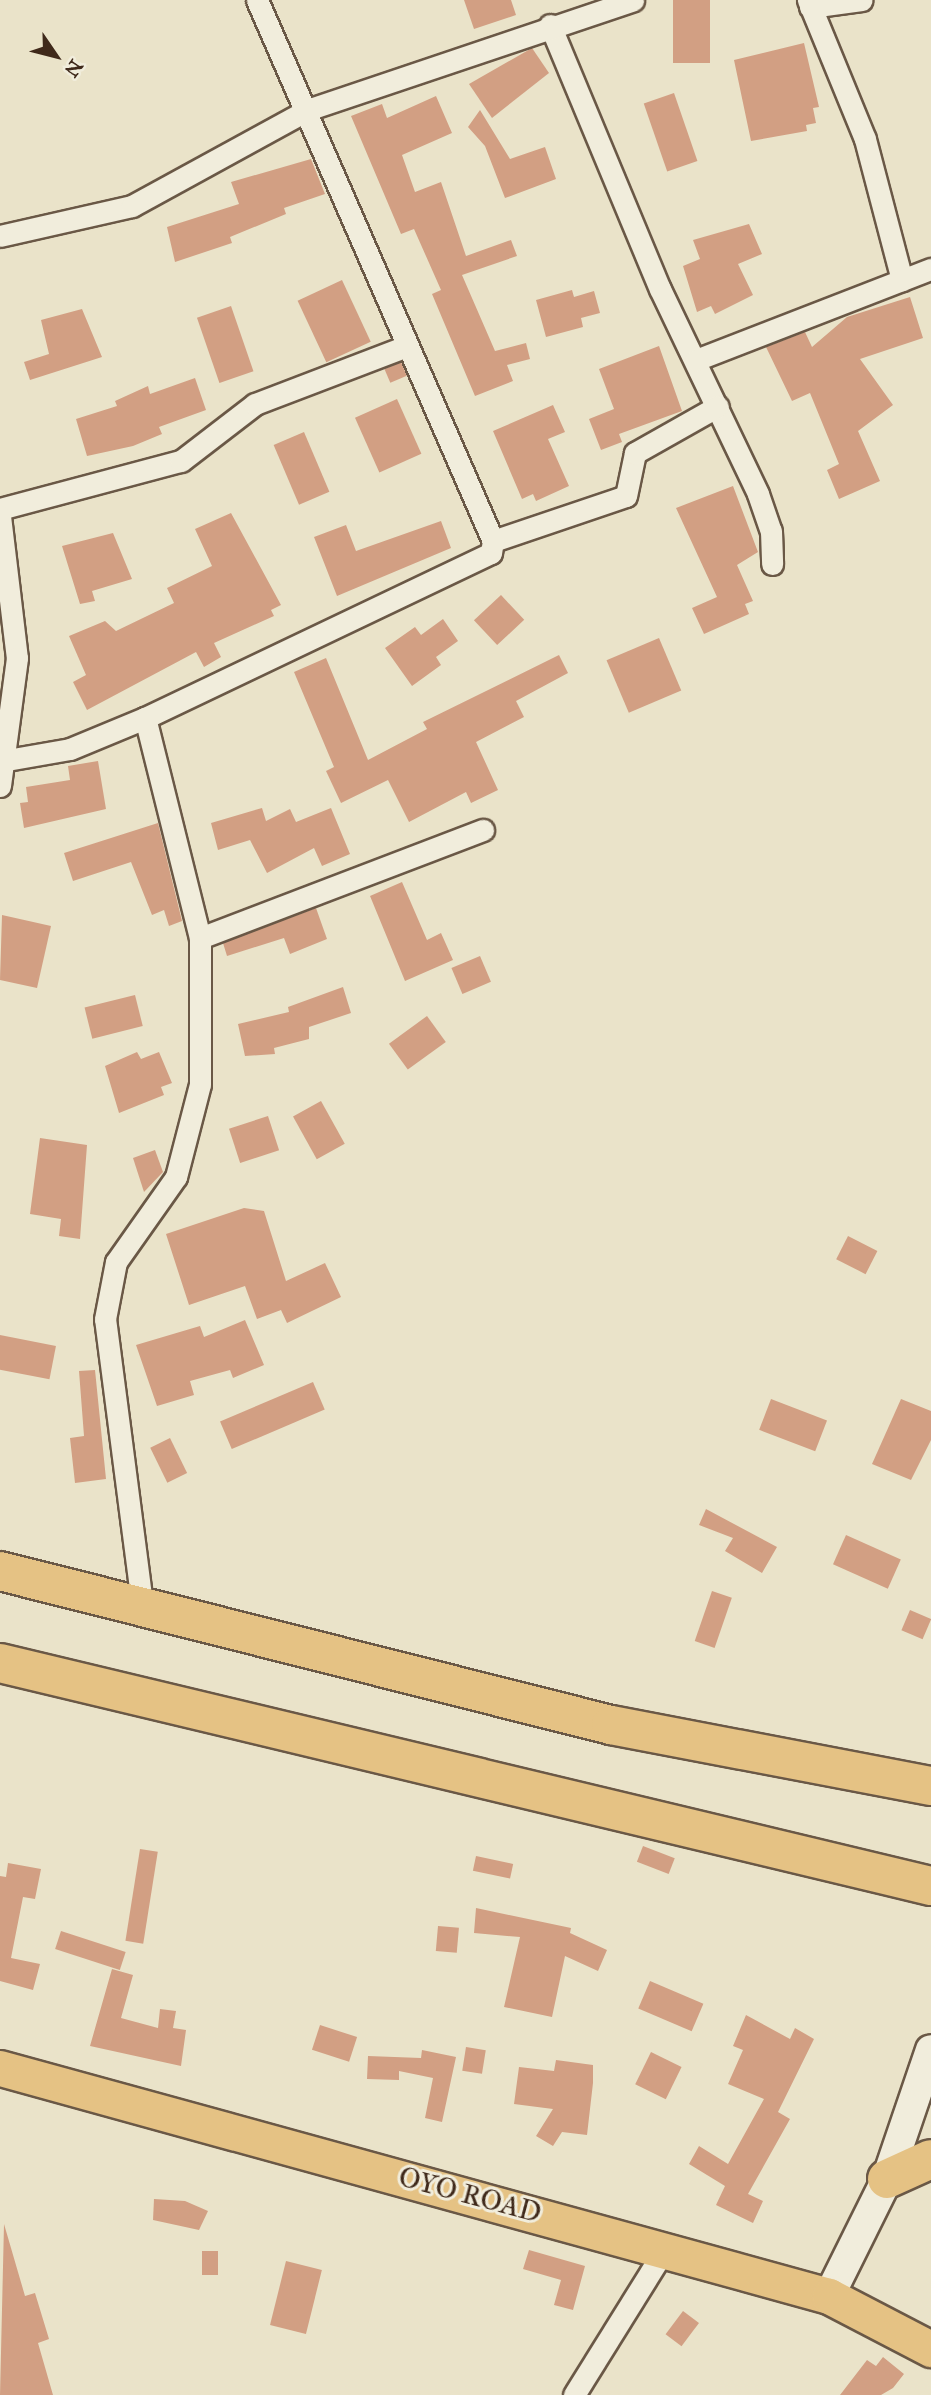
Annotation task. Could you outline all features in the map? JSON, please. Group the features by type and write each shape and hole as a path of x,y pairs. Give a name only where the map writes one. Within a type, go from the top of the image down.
{"highway":[{"path":"0,1571 143,1611 611,1725 931,1786"},
{"path":"0,1663 931,1886"},
{"name":"OYO ROAD","path":"0,2068 828,2296 931,2349"},
{"path":"887,2179 931,2159"}],"main road":[{"path":"828,2296 887,2179 931,2050"}],"street":[{"path":"7,760 70,749 145,718 478,564 491,553 493,541 404,347 307,110 257,0"},
{"path":"0,236 132,206 307,110 550,25 573,8 633,0"},
{"path":"862,0 809,4 865,139 902,280"},
{"path":"550,25 660,289 718,407 771,531 772,564"},
{"path":"696,360 931,269"},
{"path":"0,509 181,461 255,404 404,347"},
{"path":"493,541 626,496 635,453 718,407"},
{"path":"0,516 17,658 7,760 0,786"},
{"path":"143,1611 105,1319 116,1262 176,1177 189,1139 200,1084 200,938 145,718"},
{"path":"200,938 483,830"},
{"path":"574,2395 665,2249"}],"building":[{"path":"464,0 511,0 516,15 474,29"},
{"path":"673,0 710,0 710,63 673,63"},
{"path":"804,43 819,107 813,108 816,123 806,125 807,131 751,141 734,60"},
{"path":"532,48 549,73 492,118 469,84"},
{"path":"674,93 697,161 667,171 644,103"},
{"path":"436,96 452,133 402,155 415,192 441,182 466,256 511,240 517,256 462,275 495,351 526,343 530,359 507,365 513,381 475,396 432,294 441,290 414,229 401,234 351,116 382,104 387,118"},
{"path":"480,110 510,159 545,147 556,179 505,198 485,146 468,127"},
{"path":"311,159 325,194 284,208 286,214 230,237 232,243 175,262 167,227 239,204 231,182"},
{"path":"749,224 762,254 738,264 753,295 715,314 711,306 697,312 683,266 700,259 693,240"},
{"path":"342,280 371,342 326,362 298,301"},
{"path":"572,290 574,297 594,291 600,313 581,318 583,327 546,337 536,300"},
{"path":"910,297 923,338 860,359 893,405 858,431 880,481 839,499 827,470 839,464 810,393 792,401 766,347 805,332 812,347 847,317"},
{"path":"231,306 253,371 219,383 197,318"},
{"path":"82,309 102,357 30,380 24,362 49,354 41,320"},
{"path":"659,346 682,411 619,434 622,442 601,450 589,419 614,409 599,369"},
{"path":"401,362 407,376 390,383 384,369"},
{"path":"195,378 206,410 159,427 162,434 133,446 87,456 76,419 117,406 115,401 148,386 150,394"},
{"path":"397,399 421,454 379,473 355,418"},
{"path":"553,405 565,432 548,439 569,486 536,501 533,494 522,499 493,431"},
{"path":"304,432 329,492 299,505 274,445"},
{"path":"733,486 758,552 737,565 753,601 745,604 749,614 704,634 692,608 717,597 676,508"},
{"path":"231,513 281,605 271,610 274,616 214,643 221,657 204,667 196,652 87,710 73,682 86,675 69,636 105,621 116,631 174,603 167,588 212,566 195,529"},
{"path":"441,521 451,548 337,596 314,537 346,525 356,551"},
{"path":"113,533 132,579 92,591 95,601 80,604 62,546"},
{"path":"501,595 524,620 497,645 474,620"},
{"path":"443,619 458,641 436,657 441,665 412,686 385,648 415,627 421,635"},
{"path":"659,638 681,690 629,713 607,660"},
{"path":"559,655 568,673 516,701 524,717 476,742 498,790 471,803 466,792 409,822 388,780 341,803 326,771 334,767 294,672 326,658 368,760 427,729 423,722"},
{"path":"98,761 106,809 24,828 20,803 28,802 26,787 70,780 68,766"},
{"path":"262,808 266,821 290,809 296,822 331,808 350,854 322,866 314,848 267,873 250,840 218,850 211,823"},
{"path":"158,823 182,921 169,926 164,910 152,915 131,862 73,881 64,853"},
{"path":"402,882 427,940 441,933 453,960 405,981 370,896"},
{"path":"316,908 327,939 290,954 284,938 227,956 223,943"},
{"path":"2,915 51,926 37,988 0,980"},
{"path":"480,956 491,982 462,994 451,968"},
{"path":"343,987 351,1013 309,1027 309,1039 274,1048 275,1054 245,1056 238,1024 289,1012 288,1007"},
{"path":"135,995 143,1026 92,1039 85,1008"},
{"path":"427,1016 446,1042 408,1070 389,1044"},
{"path":"137,1052 141,1059 159,1052 172,1083 161,1087 164,1095 119,1113 105,1066"},
{"path":"321,1101 345,1144 317,1159 293,1117"},
{"path":"268,1116 279,1150 240,1163 229,1129"},
{"path":"40,1138 87,1145 80,1239 59,1236 61,1219 30,1214"},
{"path":"155,1150 163,1172 144,1192 133,1158"},
{"path":"244,1208 264,1211 286,1281 325,1263 341,1297 287,1323 281,1310 257,1319 245,1286 189,1305 166,1234"},
{"path":"848,1236 877,1251 866,1274 836,1259"},
{"path":"245,1320 264,1365 233,1378 230,1370 190,1381 194,1395 157,1406 136,1345 200,1326 204,1337"},
{"path":"0,1335 56,1346 49,1379 0,1370"},
{"path":"95,1370 106,1479 75,1483 70,1438 84,1436 79,1371"},
{"path":"313,1382 325,1410 232,1449 220,1421"},
{"path":"771,1399 827,1421 815,1451 759,1430"},
{"path":"901,1399 931,1411 931,1440 911,1480 872,1464"},
{"path":"170,1438 187,1473 167,1483 150,1448"},
{"path":"706,1509 777,1547 762,1573 725,1551 733,1538 699,1525"},
{"path":"846,1535 901,1559 888,1589 833,1564"},
{"path":"712,1591 732,1598 715,1648 695,1641"},
{"path":"910,1610 931,1619 923,1639 901,1630"},
{"path":"643,1846 675,1858 669,1874 637,1862"},
{"path":"140,1849 158,1852 143,1944 125,1941"},
{"path":"476,1856 513,1864 510,1879 473,1871"},
{"path":"8,1863 41,1869 35,1899 23,1897 11,1958 40,1964 33,1990 0,1981 0,1876 6,1877"},
{"path":"476,1908 571,1928 570,1933 607,1950 598,1971 565,1956 552,2017 504,2007 520,1937 474,1933"},
{"path":"438,1926 459,1928 457,1953 436,1951"},
{"path":"61,1931 126,1952 120,1970 55,1949"},
{"path":"112,1969 133,1975 121,2018 158,2028 160,2009 176,2011 173,2028 186,2030 181,2066 90,2046"},
{"path":"650,1981 703,2004 692,2031 638,2009"},
{"path":"746,2015 790,2039 795,2028 814,2039 778,2112 790,2119 748,2194 763,2201 753,2223 716,2205 725,2186 689,2164 699,2146 728,2164 764,2099 728,2084 743,2050 733,2046"},
{"path":"320,2025 357,2037 349,2062 312,2050"},
{"path":"466,2047 486,2050 482,2074 462,2071"},
{"path":"422,2050 456,2057 442,2122 425,2118 433,2078 399,2071 399,2080 367,2079 368,2056 421,2058"},
{"path":"651,2052 682,2067 666,2099 635,2084"},
{"path":"556,2060 593,2065 593,2083 587,2135 562,2132 553,2146 536,2136 553,2109 514,2104 519,2067 554,2071"},
{"path":"154,2199 185,2201 208,2211 199,2230 153,2220"},
{"path":"4,2224 25,2296 35,2293 49,2339 38,2343 53,2395 0,2395"},
{"path":"529,2250 585,2266 573,2310 554,2305 561,2280 523,2269"},
{"path":"202,2251 218,2251 218,2275 202,2275"},
{"path":"286,2261 322,2270 306,2334 270,2325"},
{"path":"683,2311 699,2323 682,2346 666,2334"},
{"path":"883,2357 904,2374 893,2388 881,2395 840,2395 867,2360 876,2366"}]}
